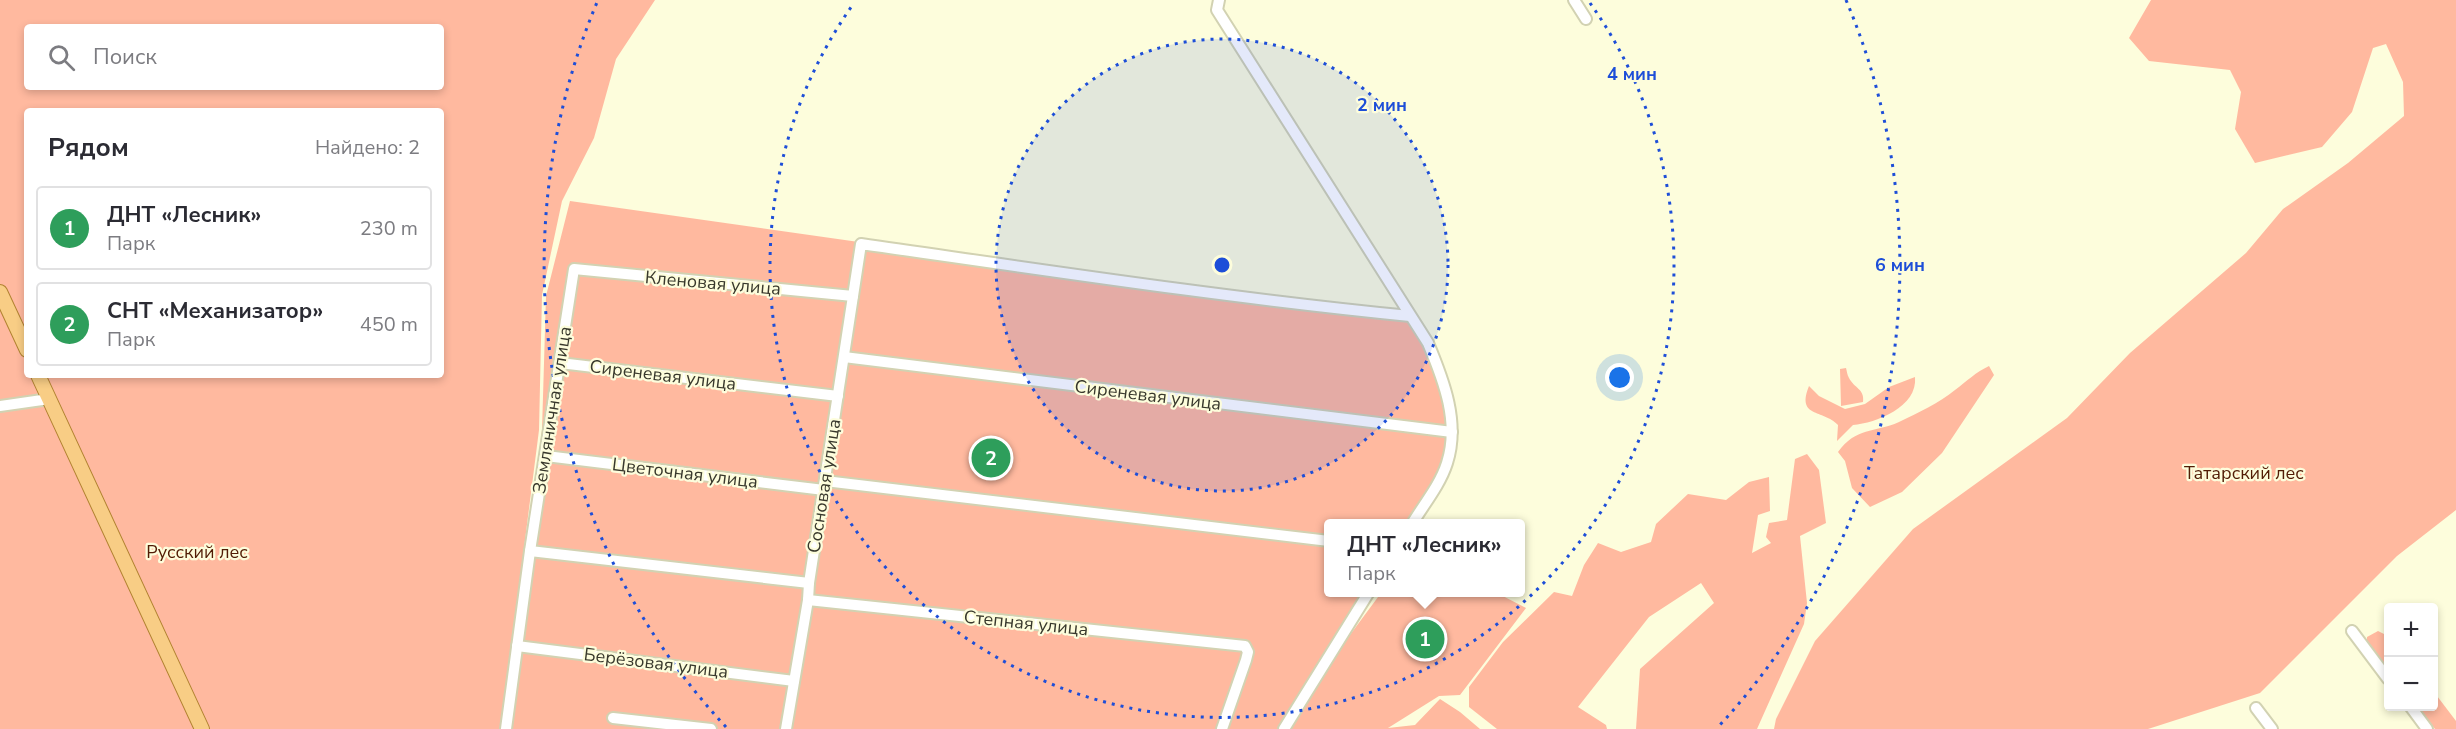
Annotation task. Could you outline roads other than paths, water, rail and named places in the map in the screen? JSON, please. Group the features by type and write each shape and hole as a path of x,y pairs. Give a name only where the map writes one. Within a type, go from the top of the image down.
{"main road":[{"path":"0,292 24,344"},
{"path":"39,378 202,729"}],"street":[{"path":"1219,0 1217,10 1428,343 1440,371 1449,402 1452,432 1446,464 1415,519"},
{"path":"1574,0 1586,19"},
{"name":"Сосновая улица","path":"786,729 808,600 861,244 1245,297 1410,316"},
{"name":"Кленовая улица","path":"574,269 853,296"},
{"name":"Земляничная улица","path":"506,729 530,551 574,269"},
{"name":"Сиреневая улица","path":"844,357 1452,432"},
{"name":"Сиреневая улица","path":"560,363 838,396"},
{"path":"0,406 49,399"},
{"name":"Цветочная улица","path":"546,456 1324,540"},
{"path":"530,551 809,583"},
{"path":"1284,729 1366,597"},
{"name":"Степная улица","path":"808,600 1245,646 1248,652 1246,660 1222,729"},
{"path":"2352,631 2384,674"},
{"name":"Берёзовая улица","path":"517,646 794,681"},
{"path":"2256,708 2272,729"},
{"path":"2414,711 2427,729"},
{"path":"613,718 711,729"}],"place":[{"name":"СНТ «Механизатор»","path":"991,458"},
{"name":"ДНТ «Лесник»","path":"1425,639"}],"park label":[{"name":"Татарский лес","path":"2244,473"},
{"name":"Русский лес","path":"197,552"}]}
